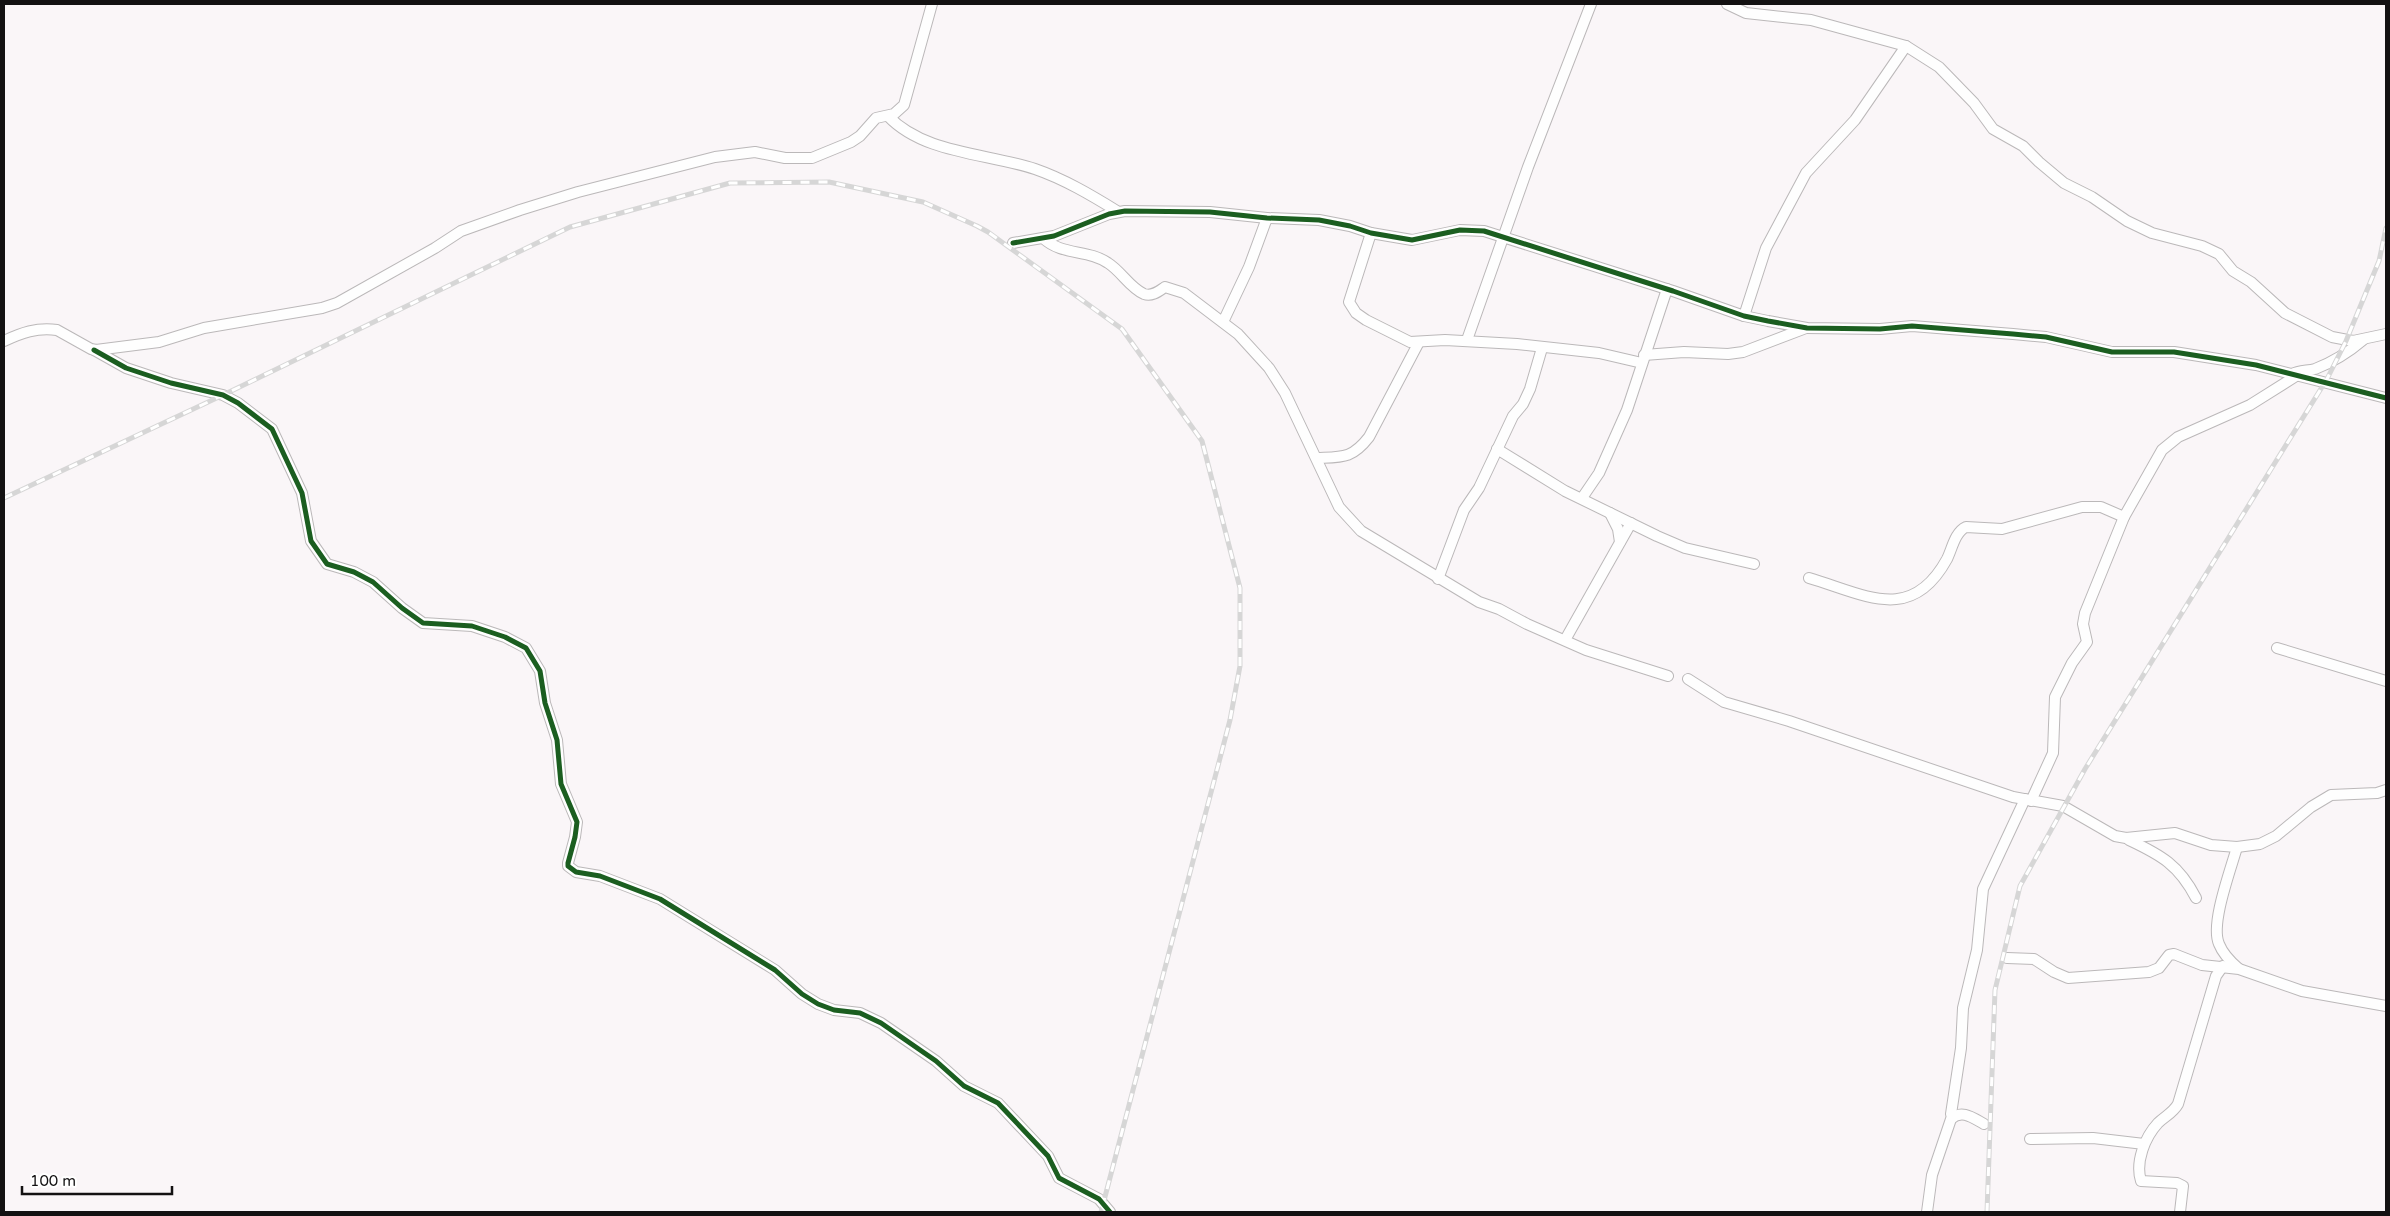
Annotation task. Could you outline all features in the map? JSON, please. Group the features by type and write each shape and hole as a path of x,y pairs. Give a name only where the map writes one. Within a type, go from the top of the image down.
{"street":[{"path":"94,350 159,342 204,328 330,306 435,248 461,231 530,207 715,156 755,152 785,158 812,158 851,142 876,118 900,111 904,105 932,4"},
{"path":"1467,340 1503,236 1592,4"},
{"path":"1726,4 1746,12 1811,20 1906,46 1939,67 1974,103 1993,129 2023,146 2064,182 2092,196 2127,220 2152,233 2202,246 2219,254 2233,271 2251,282 2285,313 2332,337 2346,341 2364,340 2386,334"},
{"path":"1744,316 1766,248 1806,173 1855,120 1906,46"},
{"path":"888,116 899,127 930,141 958,151 1035,169 1117,211"},
{"path":"1014,243 1043,238 1117,211 1210,212 1267,218 1319,220 1350,226 1372,233 1412,240 1460,230 1484,231 1668,289 1744,316 1807,328 1880,329 1912,326 2032,335 2112,352 2174,352 2256,365 2386,398"},
{"path":"1223,322 1249,267 1267,218"},
{"path":"1372,233 1350,295 1351,306 1366,320 1406,341 1467,340 1643,359 1684,352 1728,354 1744,352 1807,328"},
{"path":"1043,238 1058,249 1092,256 1108,262 1137,290 1145,294 1153,294 1165,287 1184,293 1245,341 1277,379 1317,458 1339,507 1360,531 1418,564 1438,579 1478,602 1499,609 1527,624 1586,650 1668,676"},
{"path":"1582,498 1599,473 1627,410 1668,289"},
{"path":"4,341 28,331 57,330 115,364 223,396 238,403 272,429 300,488 311,541 327,564 354,572 373,582 402,608 423,622 472,626 505,637 526,648 540,671 545,702 557,740 560,784 577,822 568,863 570,869 582,874 608,879 660,899 775,970 802,994 818,1004 834,1010 860,1013 881,1023 936,1061 964,1086 998,1103 1048,1156 1059,1178 1099,1199 1110,1212"},
{"path":"1951,1114 1961,1048 1962,1008 1977,950 1982,889 2053,753 2055,697 2072,663 2087,642 2083,624 2085,613 2124,517 2162,450 2178,437 2250,405 2293,375 2335,360 2350,352 2364,340"},
{"path":"1317,458 1346,457 1360,449 1369,437 1419,342"},
{"path":"1438,579 1464,510 1479,488 1513,416 1523,404 1530,389 1542,348"},
{"path":"1497,448 1565,491 1685,548 1754,564"},
{"path":"1809,578 1877,600 1902,600 1924,590 1942,567 1957,535 1966,527 1997,530 2082,506 2093,506 2124,517"},
{"path":"1610,512 1618,529 1620,542"},
{"path":"1566,640 1630,523"},
{"path":"2277,648 2386,681"},
{"path":"1688,679 1724,702 1789,721 1955,779 2028,800 2063,806 2108,833 2126,838 2170,863 2187,879 2196,898"},
{"path":"2126,838 2176,833 2211,845 2237,846 2260,844 2331,795 2377,793 2386,790"},
{"path":"2237,846 2218,923 2217,936 2225,955 2239,969"},
{"path":"2006,958 2034,959 2054,972 2073,978 2149,972 2159,968 2171,954 2202,965 2239,969 2302,991 2386,1006"},
{"path":"2180,1212 2183,1188 2181,1184 2141,1181 2141,1157 2144,1144 2157,1124 2173,1112 2178,1104 2216,976 2223,966"},
{"path":"1927,1212 1932,1175 1951,1119 1955,1115 1964,1114 1984,1124"},
{"path":"2030,1139 2092,1138 2144,1144"}],"railway":[{"path":"4,498 223,395 570,227 730,183 829,182 923,202 988,232 1122,329 1202,441 1240,588 1240,666 1230,720 1101,1212"},
{"path":"1987,1212 1995,990 2020,886 2085,769 2327,379 2346,341 2379,261 2386,228"}],"cycle path":[{"path":"1013,243 1054,236 1109,214 1125,211 1210,212 1267,218 1319,220 1350,226 1371,233 1412,240 1460,230 1484,231 1673,291 1744,316 1768,321 1807,328 1880,329 1912,326 2046,337 2112,352 2174,352 2256,365 2386,398"},
{"path":"94,350 126,368 171,383 223,395 238,403 272,429 302,493 311,541 327,564 354,572 373,582 402,608 423,623 472,626 505,637 526,648 540,671 545,703 557,740 561,784 577,822 568,866 576,872 600,876 660,899 775,970 802,994 818,1004 834,1010 860,1013 881,1023 936,1061 964,1086 998,1103 1048,1156 1059,1178 1099,1199 1110,1212"}]}
